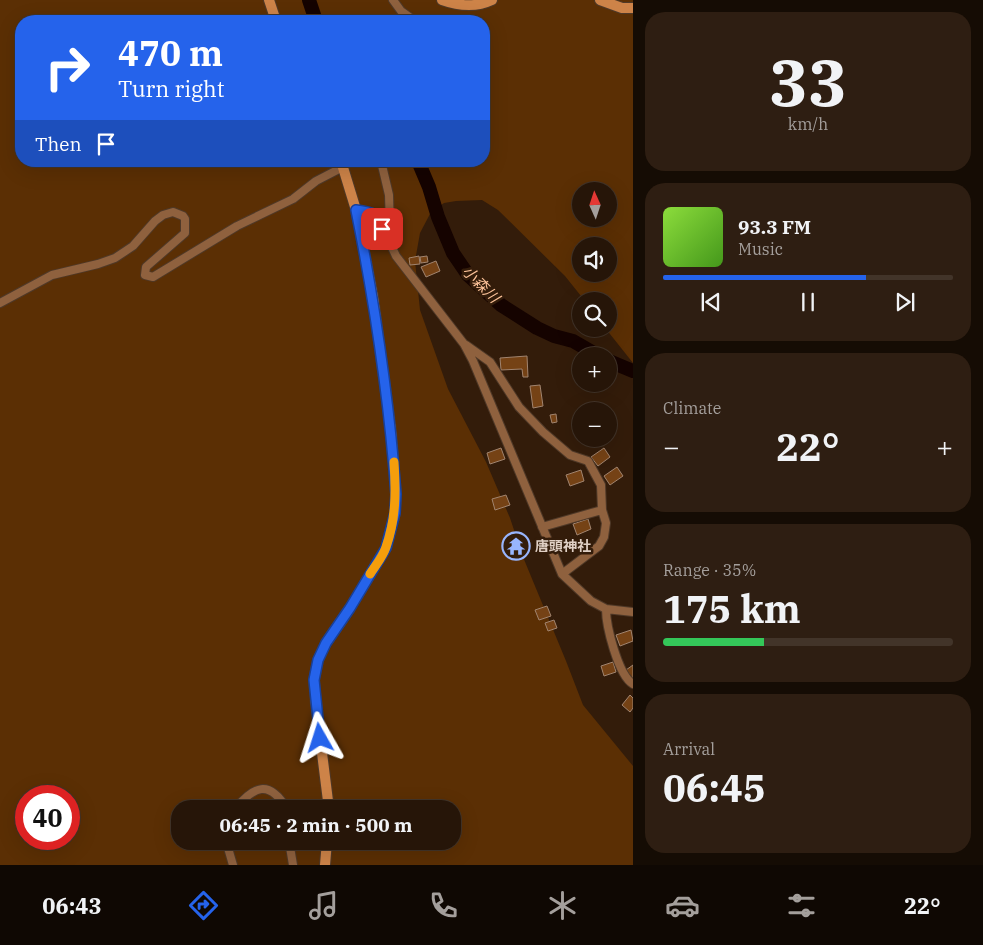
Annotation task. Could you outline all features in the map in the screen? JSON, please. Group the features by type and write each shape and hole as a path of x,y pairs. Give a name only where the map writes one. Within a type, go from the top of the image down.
{"street":[{"path":"269,0 274,15"},
{"path":"393,0 401,12 406,15"},
{"path":"442,0 468,6 492,0"},
{"path":"600,0 622,8 633,8"},
{"path":"0,303 52,275 115,258 132,246 154,221 163,215 173,212 179,214 185,219 185,233 146,267 145,274 153,277 237,226 293,199 337,167"},
{"path":"328,800 314,680 318,660 326,643 350,608 386,548 395,513 396,494 384,369 373,297 356,210 343,167"},
{"path":"382,167 389,195 390,229 387,241"},
{"path":"356,210 371,212 378,218 387,241 400,262 464,344 473,361 562,574 591,601 606,609 633,612"},
{"path":"464,344 490,362 519,407 543,432 570,455 588,461 602,485 602,510 606,522 604,537 599,546 562,574"},
{"path":"542,527 602,510"},
{"path":"606,609 606,621 614,648 624,675 633,684"},
{"path":"242,800 254,790 268,790 276,794 280,800"},
{"path":"229,850 233,865"},
{"path":"290,850 293,865"},
{"path":"325,865 326,850"}],"shaded area":[{"path":"0,0 633,0 633,363 612,337 617,337 617,292 578,292 565,276 498,210 482,200 444,203 431,212 420,233 415,261 420,310 448,389 486,462 510,518 523,557 583,705 633,766 633,865 0,865"}],"building":[{"path":"419,256 420,264 410,265 409,258"},
{"path":"427,256 428,262 421,263 420,257"},
{"path":"436,261 440,271 426,277 421,267"},
{"path":"527,356 528,377 523,377 522,369 501,370 500,358"},
{"path":"540,385 543,406 533,408 530,386"},
{"path":"556,414 557,422 552,423 550,415"},
{"path":"501,448 505,459 490,464 487,453"},
{"path":"604,448 610,457 598,466 591,457"},
{"path":"617,467 623,476 610,485 604,476"},
{"path":"581,470 584,481 570,486 566,475"},
{"path":"506,495 510,505 495,510 492,499"},
{"path":"588,519 591,529 577,535 573,524"},
{"path":"547,606 551,616 539,620 535,610"},
{"path":"554,620 557,628 548,631 545,623"},
{"path":"631,630 633,641 620,646 616,635"},
{"path":"613,662 616,672 604,676 601,666"},
{"path":"633,665 633,679 626,670"},
{"path":"630,695 633,698 633,708 630,712 622,705"}],"waterway":[{"name":"小森川","path":"309,0 314,15"},
{"name":"小森川","path":"421,167 453,253 468,275 501,305 537,328 554,336 573,341 583,347"},
{"name":"小森川","path":"617,364 633,371"}],"slow traffic":[{"path":"370,574 386,548 395,513 394,462"}],"place":[{"name":"唐頭神社","path":"516,546"}],"route":[{"path":"320,738 314,680 318,660 326,643 350,608 386,548 395,513 396,494 384,369 373,297 356,210 371,212 378,218 382,229"}]}
